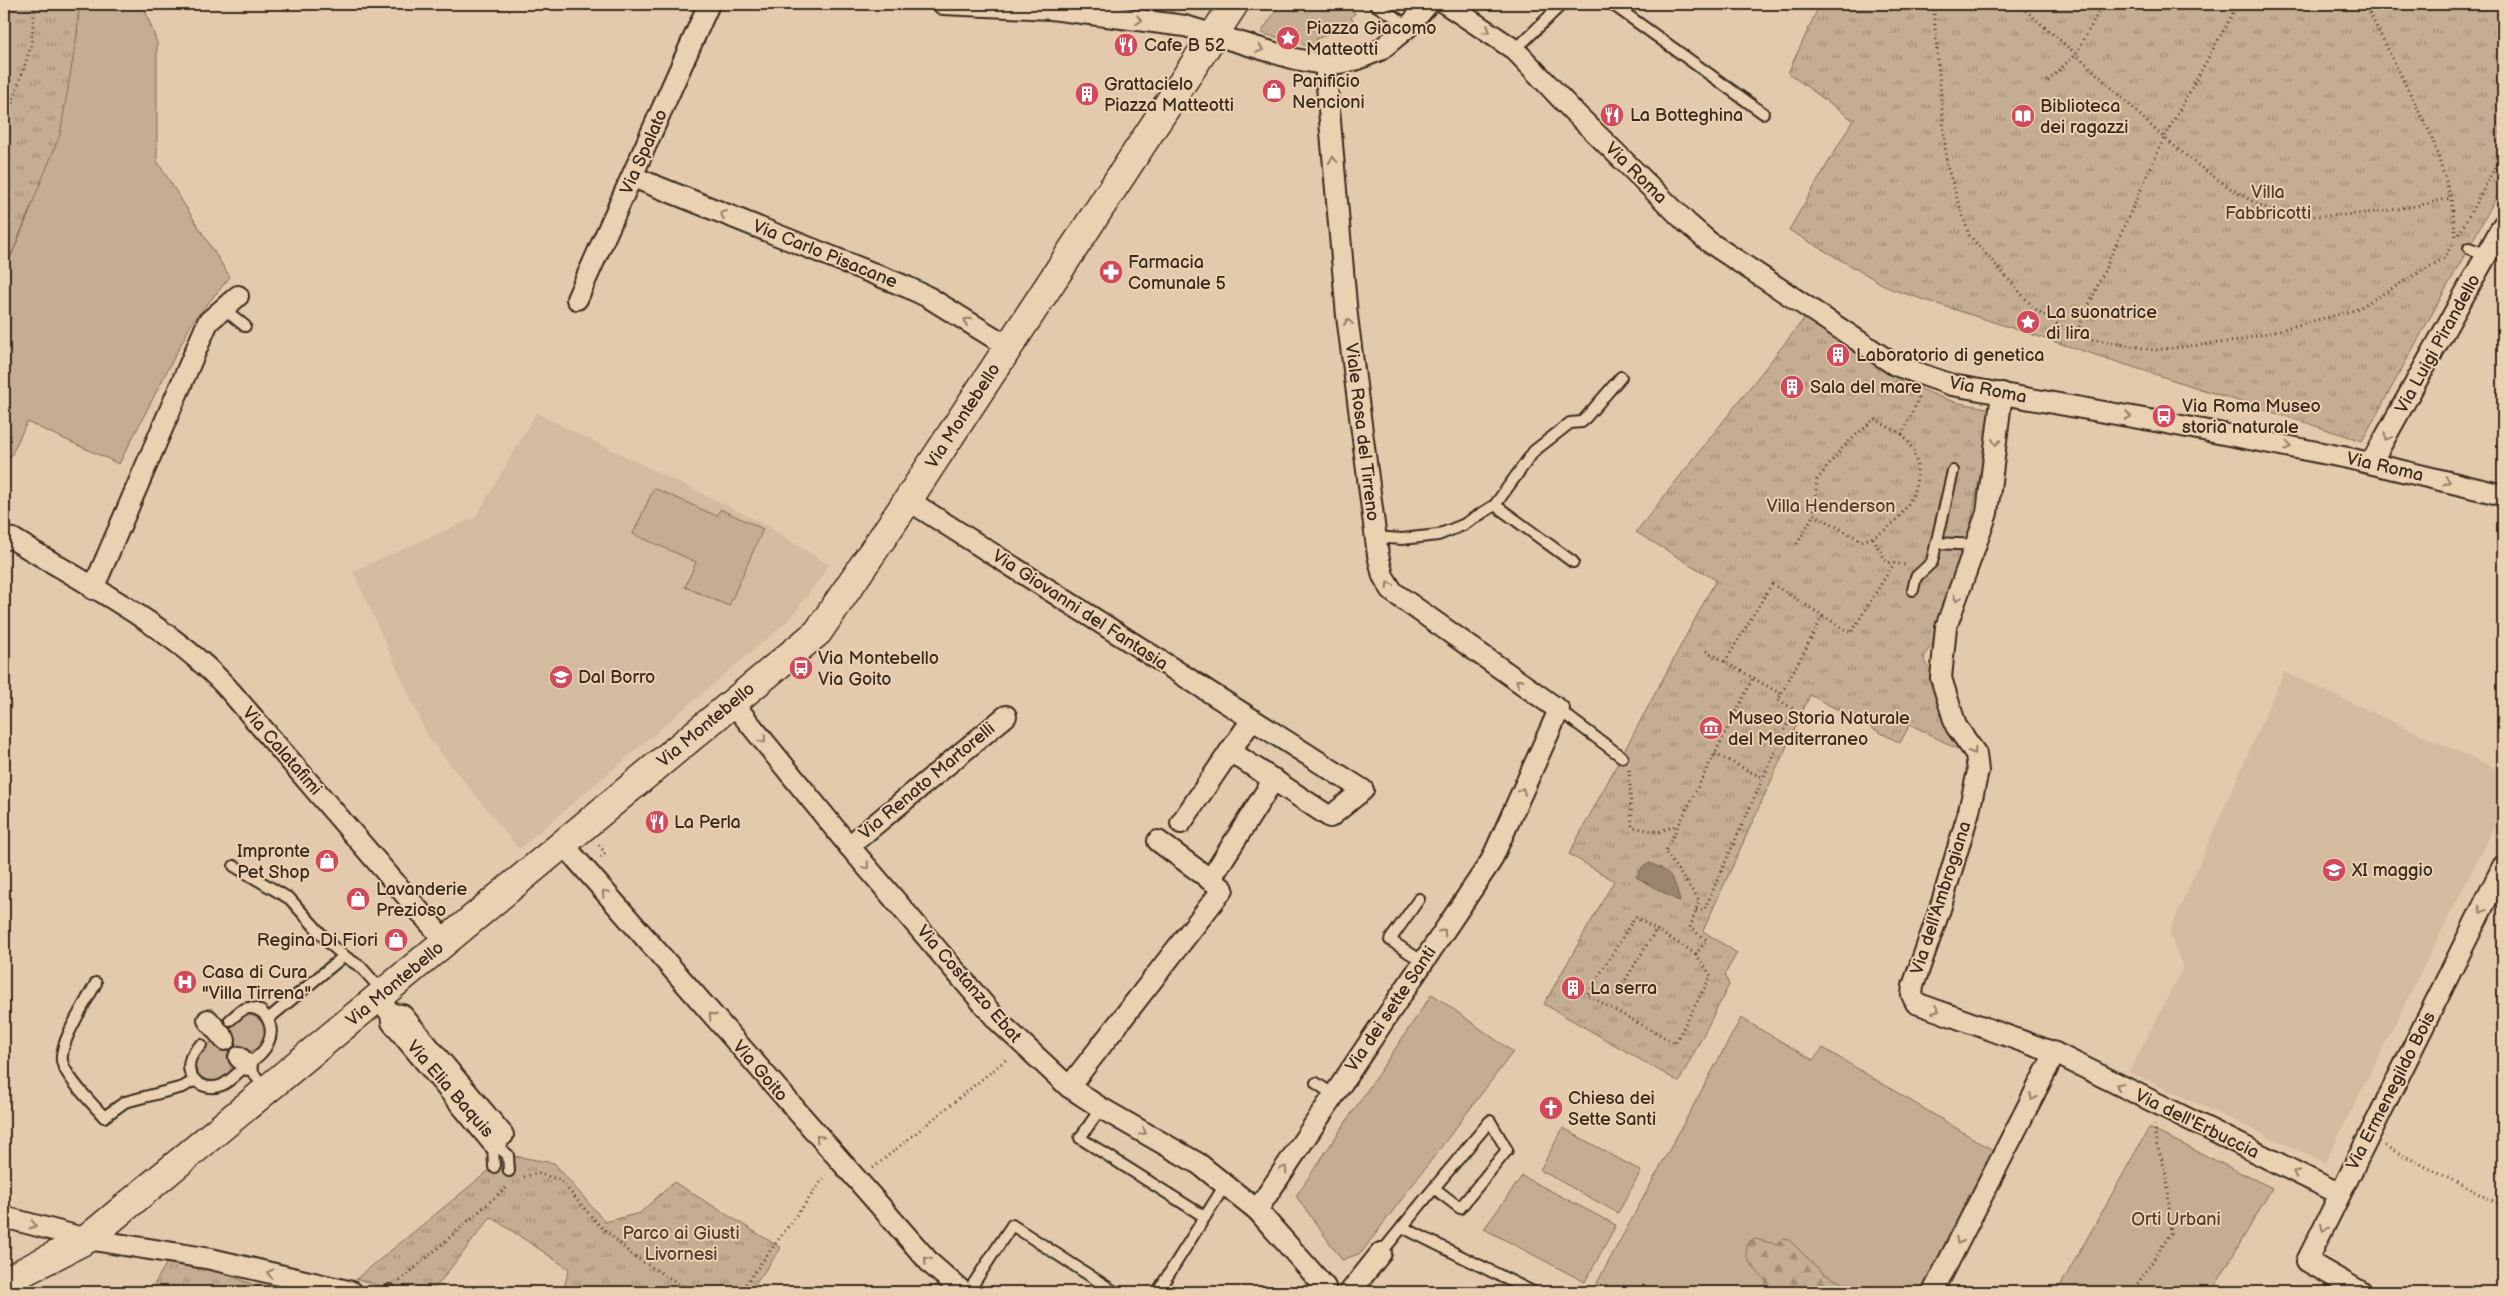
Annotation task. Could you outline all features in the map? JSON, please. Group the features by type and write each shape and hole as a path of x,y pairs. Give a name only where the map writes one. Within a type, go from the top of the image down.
{"street":[{"name":"Via Spalato","path":"578,299 710,4"},
{"path":"943,4 1051,7 1185,26 1295,59 1328,65 1355,60 1380,50 1409,26 1428,4"},
{"name":"Via Montebello","path":"4,1282 87,1239 267,1090 384,1001 446,942 818,632 908,500 1234,4"},
{"name":"Via Roma","path":"1446,4 1515,50 1686,224 1709,242 1895,365 1952,385 2080,407 2371,463 2503,495"},
{"name":"Viale Rosa del Tirreno","path":"1328,65 1326,74 1347,316 1375,537 1384,576 1393,592 1559,710"},
{"name":"Via Carlo Pisacane","path":"633,178 914,290 1009,346"},
{"name":"Via Luigi Pirandello","path":"2371,463 2478,252 2503,225"},
{"path":"93,589 208,322 231,303"},
{"name":"Via dell'Ambrogiana","path":"2002,393 1987,513 1977,546 1946,627 1941,678 1956,726 1976,754 1978,771 1969,811 1940,909 1913,986 1912,995 1916,1003 2055,1053"},
{"name":"Via Giovanni del Fantasia","path":"908,500 1363,790 1330,817 1230,751"},
{"name":"Via Calatafimi","path":"4,538 13,539 167,637 219,678 446,942"},
{"name":"Via Costanzo Ebat","path":"732,702 849,846 998,1021 1023,1046 1068,1087 1199,1164 1257,1210"},
{"name":"Via dei sette Santi","path":"1257,1210 1491,861 1559,710"},
{"name":"Via Renato Martorelli","path":"849,846 1006,716"},
{"path":"1181,823 1252,720"},
{"path":"1210,880 1274,779"},
{"path":"1068,1087 1223,889 1158,841"},
{"name":"Via Goito","path":"563,844 931,1264 963,1292"},
{"name":"Via Ermenegildo Bois","path":"2361,1292 2307,1261 2503,866"},
{"name":"Via Elia Baquis","path":"384,1001 392,1022 493,1143"},
{"path":"208,1020 225,1040"},
{"path":"1933,1292 2055,1053"},
{"name":"Via dell'Erbuccia","path":"2055,1053 2340,1194"},
{"path":"1257,1210 1328,1290"},
{"path":"4,1217 87,1239 211,1259 352,1292"},
{"path":"1350,1292 1382,1253"}],"lane":[{"path":"1374,4 1409,26"},
{"path":"1515,50 1562,4"},
{"path":"1612,4 1762,113"},
{"path":"231,303 245,326"},
{"path":"1375,537 1402,539 1438,535 1464,525 1495,505 1534,451 1570,423 1582,422 1621,377"},
{"path":"1914,590 1916,577 1932,562 1953,471"},
{"path":"1495,505 1573,562"},
{"path":"1936,543 1977,546"},
{"path":"1559,710 1622,758"},
{"path":"234,866 290,899 331,945 361,967 384,1001"},
{"path":"1418,900 1390,940 1423,962"},
{"path":"268,1019 344,956"},
{"path":"96,983 62,1049 62,1062 67,1073 104,1117 125,1102 183,1087 195,1080"},
{"path":"201,1045 191,1052 188,1060 189,1070 195,1080 212,1088 223,1085 243,1061 264,1051 268,1044 272,1027 268,1019 260,1011 250,1008 243,1010 230,1020"},
{"path":"243,1061 267,1090"},
{"path":"1316,1083 1334,1095"},
{"path":"1101,1108 1080,1138 1205,1217"},
{"path":"1382,1253 1402,1227 1434,1188 1490,1121 1507,1150 1460,1208 1434,1188"},
{"path":"493,1143 494,1167"},
{"path":"493,1143 508,1155 509,1171"},
{"path":"1160,1288 1225,1185"},
{"path":"968,1292 1012,1225 1115,1292"},
{"path":"1402,1227 1533,1292"}],"path":[{"path":"4,127 31,46 35,4"},
{"path":"1933,4 1947,166 1969,235 2034,308 2075,336 2154,350 2237,341 2355,310 2444,258 2503,154"},
{"path":"2018,4 2076,54 2164,138 2215,178 2251,200 2291,217 2350,215 2410,209 2451,198"},
{"path":"2048,82 2076,54 2103,4"},
{"path":"2075,336 2164,138 2238,4"},
{"path":"2365,4 2432,137 2451,198 2456,239"},
{"path":"2456,239 2478,252"},
{"path":"1902,434 1918,402 1927,377"},
{"path":"1797,544 1814,514 1817,480 1844,447 1874,419 1902,434 1911,444 1918,478 1912,496 1902,514 1873,538 1862,541 1814,514"},
{"path":"1873,538 1886,562 1925,569"},
{"path":"1725,662 1773,583 1850,633 1894,564"},
{"path":"1697,910 1704,910 1794,709 1778,700 1823,616"},
{"path":"1706,651 1781,694"},
{"path":"1696,954 1707,940 1690,928 1700,900 1665,852 1753,678"},
{"path":"1716,754 1763,778"},
{"path":"1622,758 1631,773 1632,827 1658,832 1679,825"},
{"path":"1635,917 1696,954 1711,976 1675,1043 1586,995 1635,917"},
{"path":"1623,984 1656,930"},
{"path":"857,1181 1023,1046"},
{"path":"2132,1292 2172,1233 2167,1175 2156,1143 2154,1121 2159,1106"},
{"path":"2369,1138 2503,1206"},
{"path":"740,1292 838,1159"},
{"path":"517,1180 537,1173 560,1180 597,1223 632,1255 692,1292"},
{"path":"389,1291 509,1186"}],"shaded area":[{"name":"Dal Borro","path":"536,413 764,524 829,565 791,618 519,849 428,737 353,571 476,517"},
{"name":"XI maggio","path":"2284,672 2503,772 2503,809 2325,1163 2129,1072 2183,968 2169,932"},
{"path":"1649,863 1668,873 1674,882 1680,902 1636,877 1642,868"}],"green space":[{"path":"4,4 79,4 77,35 60,135 4,273"},
{"path":"79,4 143,4 157,43 157,161 230,277 193,321 119,464 27,422 4,471 4,273 30,211 77,35"},
{"path":"1122,4 1171,4 1174,14"},
{"path":"1280,4 1342,4 1355,13 1351,18 1356,23 1316,39 1316,48 1261,33"},
{"name":"Villa Fabbricotti","path":"1820,4 2503,4 2503,185 2362,441 1891,289 1789,230 1853,120 1788,73"},
{"name":"Villa Henderson","path":"1807,315 1876,364 1913,385 1932,394 1962,404 1993,409 1968,538 1963,538 1960,550 1968,556 1940,644 1933,644 1926,653 1924,660 1928,667 1936,674 1972,757 1910,724 1900,743 1810,695 1703,931 1737,953 1725,974 1729,985 1679,1082 1544,1004 1614,881 1569,854 1716,580 1636,532"},
{"path":"654,488 717,516 720,509 763,529 729,606 685,587 696,562 633,534"},
{"path":"1432,994 1513,1052 1361,1253 1342,1260 1296,1196"},
{"path":"247,1015 254,1016 260,1020 264,1026 264,1040 260,1046 254,1050 247,1051 240,1050 234,1046 230,1040 229,1033 230,1026 234,1020 240,1016"},
{"path":"1741,1018 1813,1060 1823,1048 1996,1152 1923,1292 1592,1292"},
{"path":"213,1043 227,1048 232,1062 227,1076 213,1081 199,1076 194,1062 199,1048"},
{"path":"1563,1128 1641,1171 1618,1213 1540,1170"},
{"name":"Orti Urbani","path":"2149,1128 2272,1188 2212,1292 2057,1292"},
{"name":"Parco ai Giusti Livornesi","path":"508,1155 554,1163 605,1222 640,1213 674,1182 781,1248 750,1292 578,1292 564,1288 569,1269 491,1217 432,1292 400,1292 356,1279"},
{"path":"1522,1176 1616,1225 1585,1282 1484,1229"},
{"path":"1755,1239 1775,1244 1784,1239 1789,1240 1824,1274 1842,1283 1874,1287 1879,1292 1764,1292 1763,1288 1767,1282 1751,1264 1746,1253 1750,1241"},
{"path":"167,1262 214,1270 274,1292 150,1292"}],"place":[{"name":"Piazza Giacomo Matteotti","path":"1288,38"},
{"name":"Cafe B 52","path":"1126,45"},
{"name":"Panificio Nencioni","path":"1274,91"},
{"name":"Grattacielo Piazza Matteotti","path":"1087,94"},
{"name":"La Botteghina","path":"1612,115"},
{"name":"Biblioteca dei ragazzi","path":"2023,116"},
{"name":"Farmacia Comunale 5","path":"1111,272"},
{"name":"La suonatrice di lira","path":"2028,322"},
{"name":"Laboratorio di genetica","path":"1838,355"},
{"name":"Sala del mare","path":"1792,387"},
{"name":"Via Roma Museo storia naturale","path":"2164,416"},
{"name":"Via Montebello Via Goito","path":"801,668"},
{"name":"Dal Borro","path":"561,677"},
{"name":"Museo Storia Naturale del Mediterraneo","path":"1711,728"},
{"name":"La Perla","path":"657,822"},
{"name":"Impronte Pet Shop","path":"327,861"},
{"name":"XI maggio","path":"2334,870"},
{"name":"Lavanderie Prezioso","path":"358,899"},
{"name":"Regina Di Fiori","path":"396,940"},
{"name":"Casa di Cura \"Villa Tirrena\"","path":"185,982"},
{"name":"La serra","path":"1573,988"},
{"name":"Chiesa dei Sette Santi","path":"1551,1108"}]}
